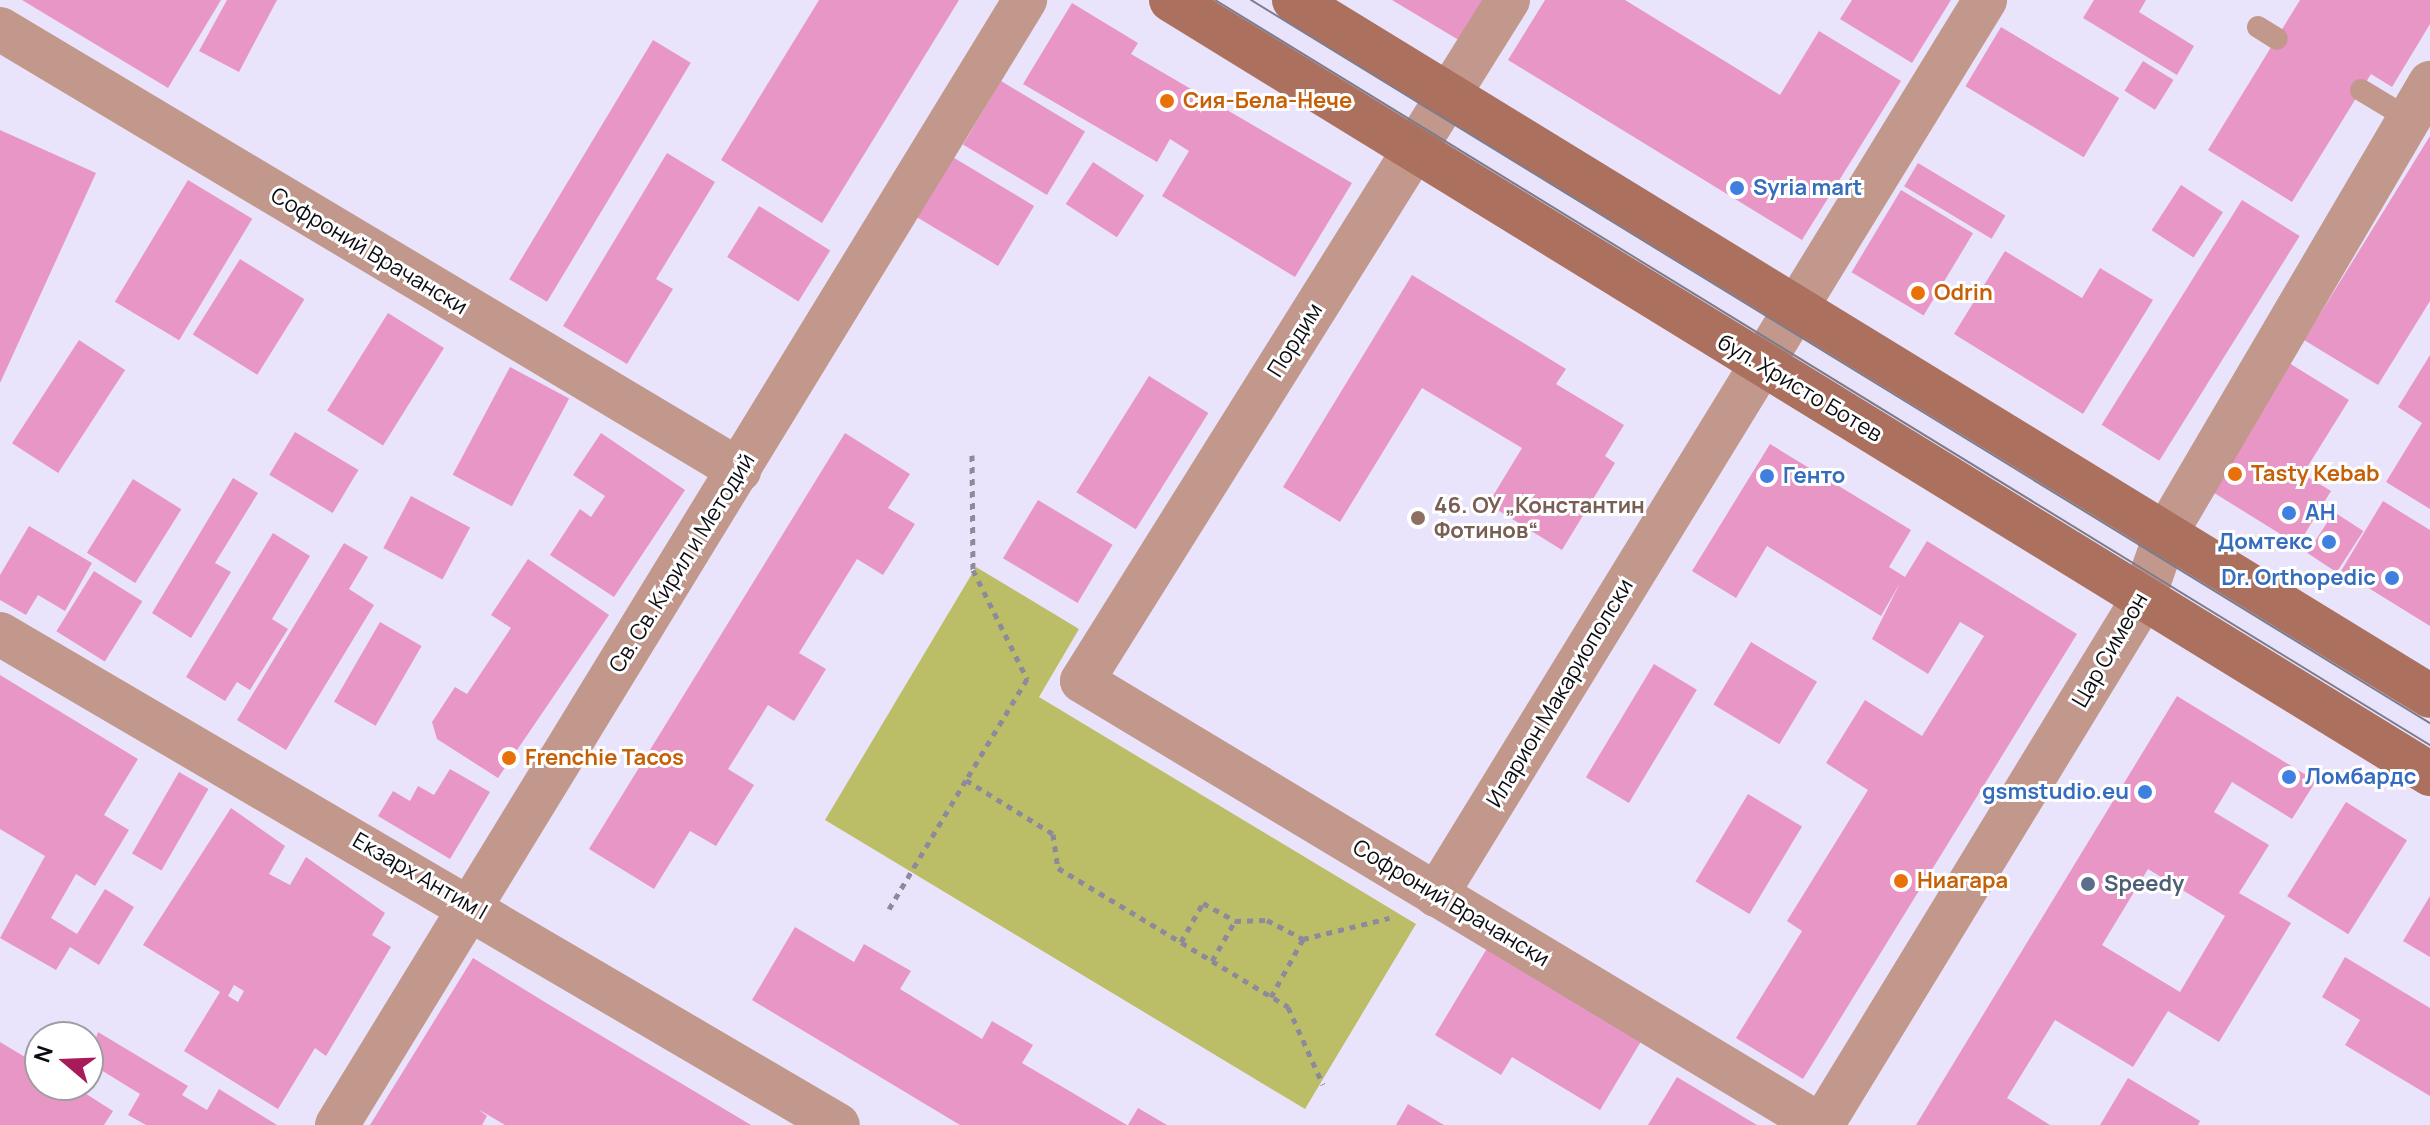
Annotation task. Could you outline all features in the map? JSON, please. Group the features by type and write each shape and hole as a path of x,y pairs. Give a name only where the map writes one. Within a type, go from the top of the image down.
{"main road":[{"name":"бул. Христо Ботев","path":"1171,0 2430,774"},
{"path":"1294,0 2430,696"}],"street":[{"name":"Св. Св. Кирил и Методий","path":"337,1125 1025,0"},
{"name":"Пордим","path":"1082,681 1508,0"},
{"name":"Иларион Макариополски","path":"1436,895 1985,0"},
{"name":"Софроний Врачански","path":"0,29 739,470"},
{"name":"Цар Симеон","path":"1821,1125 2143,599 2166,533 2419,101"},
{"name":"Екзарх Антим I","path":"0,634 471,905 838,1125"},
{"name":"Софроний Врачански","path":"1082,681 1821,1125"}],"lane":[{"path":"2361,90 2419,101"}],"path":[{"path":"889,909 1027,679 973,570 972,455"},
{"path":"966,780 1053,834 1058,868 1288,1007 1323,1085"},
{"path":"1181,942 1203,903 1235,921 1267,920 1303,939"},
{"path":"1212,961 1235,921"},
{"path":"1271,997 1303,939 1328,931"}],"shaded area":[{"path":"976,567 1079,629 1039,697 1416,924 1305,1109 825,820"}],"building":[{"path":"22,0 221,0 168,88"},
{"path":"227,0 277,0 239,72 199,51"},
{"path":"819,0 959,0 822,223 721,160"},
{"path":"1392,0 1494,0 1467,45"},
{"path":"1545,0 1625,0 1780,95 1819,31 1901,81 1802,240 1508,60"},
{"path":"1852,0 1951,0 1912,63 1840,19"},
{"path":"2094,0 2146,0 2139,12 2194,46 2177,75 2083,18"},
{"path":"2300,0 2430,0 2430,24 2392,87 2371,74 2292,202 2208,150"},
{"path":"1072,3 1138,43 1131,54 1352,183 1295,277 1162,196 1189,151 1170,139 1157,162 1023,84"},
{"path":"2001,27 2119,98 2084,157 1965,86"},
{"path":"653,40 691,63 547,302 509,279"},
{"path":"2143,61 2174,80 2155,110 2124,91"},
{"path":"1001,81 1085,131 1047,195 963,144"},
{"path":"0,130 96,173 0,383"},
{"path":"2430,136 2430,301 2378,385 2304,340"},
{"path":"667,153 715,182 656,279 673,289 627,364 563,326"},
{"path":"951,156 1034,206 998,266 915,216"},
{"path":"1093,162 1144,195 1117,237 1066,204"},
{"path":"1918,163 2005,216 1992,239 1904,186"},
{"path":"188,180 252,219 179,340 115,302"},
{"path":"2181,185 2223,212 2194,258 2152,230"},
{"path":"1901,190 1973,233 1924,316 1852,272"},
{"path":"2242,200 2300,236 2159,461 2102,425"},
{"path":"759,206 830,251 798,301 727,257"},
{"path":"2005,251 2082,298 2100,268 2153,300 2083,414 1954,334"},
{"path":"240,259 304,299 257,375 193,334"},
{"path":"1412,275 1566,369 1556,384 1624,425 1605,456 1615,463 1562,550 1488,504 1522,448 1422,388 1340,522 1283,487"},
{"path":"388,313 444,348 383,446 327,411"},
{"path":"79,340 125,370 58,473 12,443"},
{"path":"2430,355 2430,509 2386,482 2422,423 2398,407"},
{"path":"2289,363 2349,400 2303,474 2331,491 2298,545 2211,491"},
{"path":"510,367 569,398 512,506 453,475"},
{"path":"1149,376 1208,413 1136,529 1076,492"},
{"path":"295,432 358,470 333,513 269,475"},
{"path":"601,433 685,490 614,597 550,555 580,509 591,517 605,496 573,475"},
{"path":"845,433 910,474 888,508 915,524 883,575 857,559 799,653 826,669 794,721 768,705 728,769 754,785 716,846 690,831 654,889 589,849"},
{"path":"1770,444 1911,530 1889,567 1905,577 1927,541 2077,634 1803,1079 1736,1038 1802,931 1787,921 1868,790 1826,763 1865,700 1922,736 1984,636 1960,622 1928,674 1872,639 1900,583 1881,616 1767,546 1736,598 1692,571"},
{"path":"233,478 258,493 215,563 231,572 191,638 152,613"},
{"path":"133,479 181,509 135,583 87,553"},
{"path":"411,496 470,527 442,580 383,548"},
{"path":"1038,500 1113,545 1078,603 1003,558"},
{"path":"2383,501 2430,530 2430,626 2341,571"},
{"path":"2334,512 2363,531 2337,572 2307,553"},
{"path":"29,526 92,563 65,611 38,595 26,615 0,600 0,575"},
{"path":"273,533 310,556 272,619 288,629 250,690 237,682 225,701 186,677"},
{"path":"344,543 368,557 349,589 374,605 286,750 237,720"},
{"path":"528,559 609,615 498,778 437,739 432,722 455,687 467,694 511,628 491,615"},
{"path":"94,571 142,601 105,661 56,631"},
{"path":"380,622 422,646 376,726 334,702"},
{"path":"1751,642 1817,682 1779,744 1713,705"},
{"path":"1654,664 1697,690 1629,803 1586,777"},
{"path":"0,675 138,759 104,815 129,830 95,886 76,874 51,918 77,934 105,889 134,907 99,965 70,947 56,970 0,938 45,856 0,829"},
{"path":"2177,696 2316,781 2292,819 2232,782 2214,812 2269,845 2239,893 2291,923 2219,1042 2168,1011 2133,1067 2055,1020 2007,1098 2050,1125 1916,1125","holes":["2148,869 2225,916 2180,992 2102,945"]},
{"path":"450,769 490,792 450,859 378,816 393,791 410,801 418,786 434,795"},
{"path":"179,772 208,789 161,870 132,853"},
{"path":"1748,794 1802,826 1749,914 1695,881"},
{"path":"2346,802 2407,840 2348,934 2287,896"},
{"path":"231,808 285,846 269,874 290,885 306,857 385,913 372,935 391,947 326,1056 315,1048 278,1109 184,1051 220,992 143,945","holes":["234,985 244,991 238,1002 228,996"]},
{"path":"2430,896 2430,957 2403,941"},
{"path":"795,927 854,962 864,944 911,971 900,989 982,1039 992,1021 1033,1045 1022,1063 1127,1125 960,1125 752,1000"},
{"path":"1489,945 1643,1038 1600,1110 1512,1057 1501,1075 1435,1035"},
{"path":"2345,957 2430,1008 2430,1096 2345,1045 2360,1020 2322,997"},
{"path":"473,958 751,1125 505,1125 478,1109 487,1116 482,1125 370,1125"},
{"path":"104,1036 188,1086 182,1095 207,1110 219,1089 277,1125 146,1125 128,1115 140,1094 104,1072"},
{"path":"0,1042 24,1056 24,1101 97,1101 113,1111 104,1125 0,1125"},
{"path":"1677,1077 1757,1125 1648,1125"},
{"path":"2128,1078 2200,1121 2198,1125 2100,1125"},
{"path":"1408,1104 1444,1125 1396,1125"},
{"path":"1138,1108 1167,1125 1128,1125"}],"tram line":[{"path":"1215,0 2430,745"},
{"path":"1251,0 2430,723"}],"place":[{"name":"Сия-Бела-Нече","path":"1167,101"},
{"name":"Syria mart","path":"1737,188"},
{"name":"Odrin","path":"1918,293"},
{"name":"Tasty Kebab","path":"2235,474"},
{"name":"Генто","path":"1767,476"},
{"name":"AH","path":"2289,513"},
{"name":"46. ОУ „Константин Фотинов“","path":"1418,518"},
{"name":"Домтекс","path":"2329,542"},
{"name":"Dr. Orthopedic","path":"2392,578"},
{"name":"Frenchie Tacos","path":"509,758"},
{"name":"Ломбардс","path":"2289,777"},
{"name":"gsmstudio.eu","path":"2145,792"},
{"name":"Ниагара","path":"1901,881"},
{"name":"Speedy","path":"2088,884"}]}
